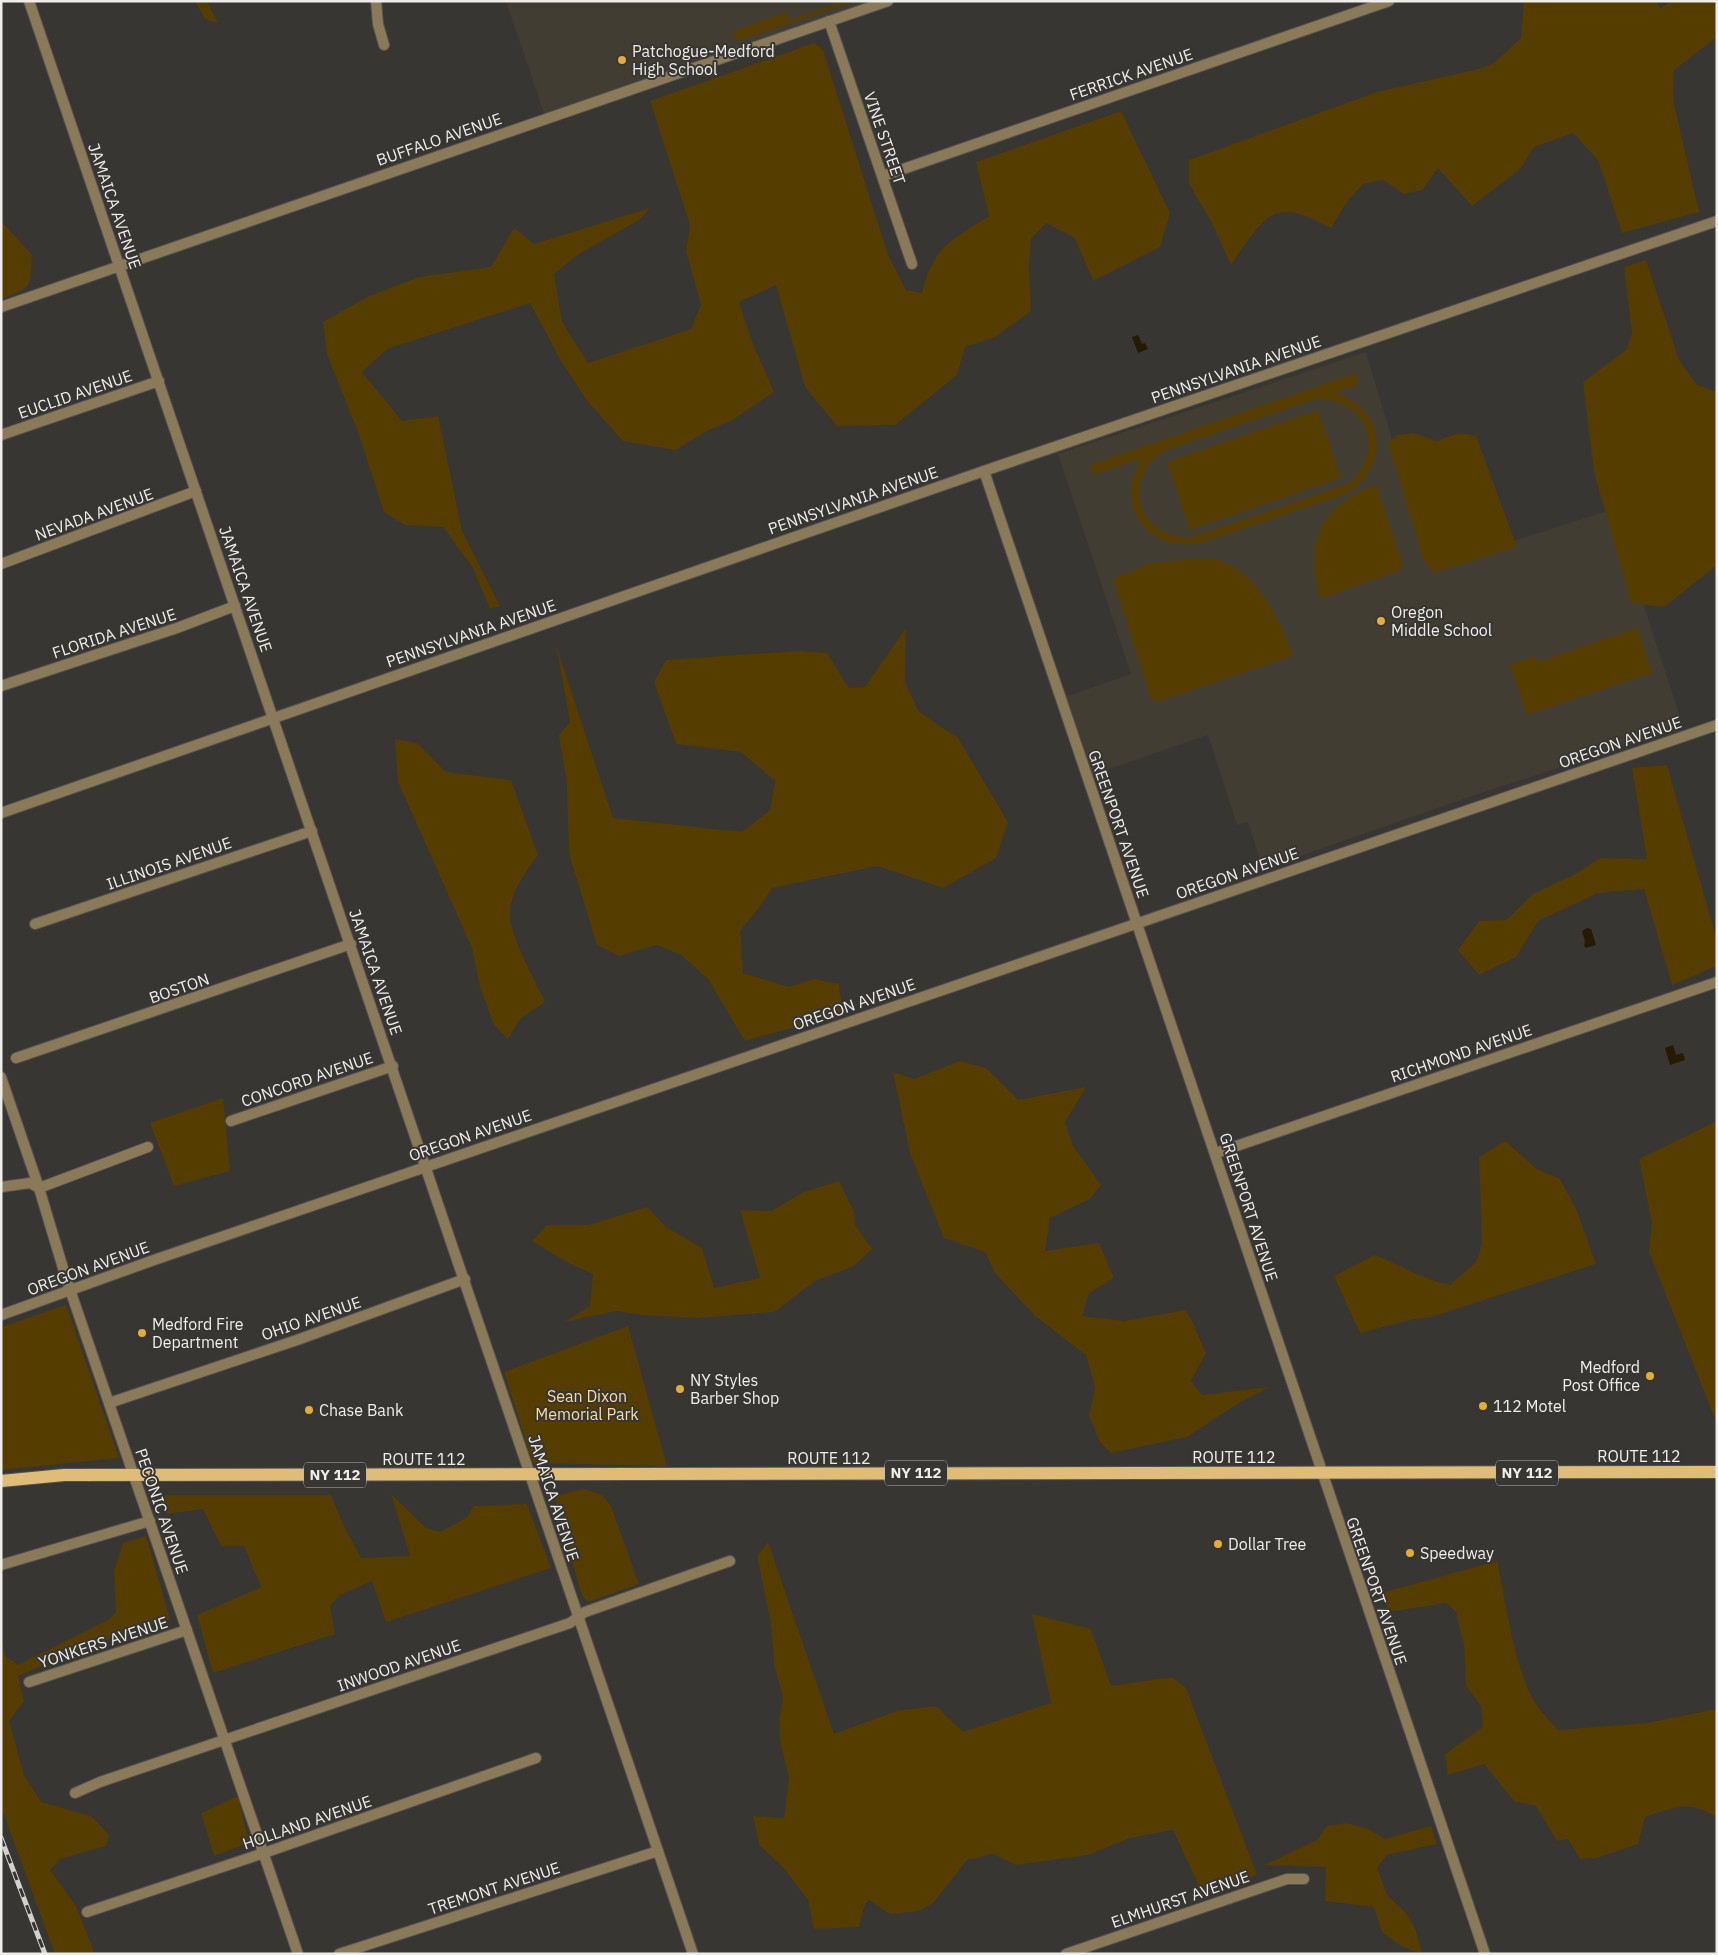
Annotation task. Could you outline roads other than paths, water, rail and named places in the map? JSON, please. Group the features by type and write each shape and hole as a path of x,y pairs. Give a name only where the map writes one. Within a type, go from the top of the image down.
{"main road":[{"name":"ROUTE 112","path":"1,1481 64,1475 1717,1472"}],"street":[{"name":"JAMAICA AVENUE","path":"29,1 693,1954"},
{"path":"376,1 384,45"},
{"name":"BUFFALO AVENUE","path":"1,307 888,1"},
{"name":"FERRICK AVENUE","path":"882,176 1389,1"},
{"name":"VINE STREET","path":"829,21 912,264"},
{"name":"PENNSYLVANIA AVENUE","path":"1,813 984,471 1717,221"},
{"name":"EUCLID AVENUE","path":"1,435 159,381"},
{"name":"GREENPORT AVENUE","path":"984,471 1136,923 1216,1153 1321,1473 1485,1954"},
{"name":"NEVADA AVENUE","path":"1,564 196,492"},
{"name":"FLORIDA AVENUE","path":"1,686 177,628 235,606"},
{"name":"OREGON AVENUE","path":"1,1315 426,1166 1717,724"},
{"name":"ILLINOIS AVENUE","path":"35,924 312,831"},
{"name":"BOSTON","path":"16,1058 351,944"},
{"name":"RICHMOND AVENUE","path":"1216,1153 1717,982"},
{"name":"CONCORD AVENUE","path":"231,1121 392,1066"},
{"name":"PECONIC AVENUE","path":"1,1077 39,1188 53,1240 298,1954"},
{"path":"1,1187 30,1183 39,1188 148,1147"},
{"name":"OHIO AVENUE","path":"109,1402 297,1340 465,1279"},
{"path":"1,1565 150,1520"},
{"name":"INWOOD AVENUE","path":"75,1793 570,1623 585,1612 730,1561"},
{"name":"YONKERS AVENUE","path":"29,1682 187,1630"},
{"name":"HOLLAND AVENUE","path":"87,1912 264,1854 536,1758"},
{"name":"TREMONT AVENUE","path":"338,1954 658,1851"},
{"name":"ELMHURST AVENUE","path":"1066,1954 1287,1879 1304,1879"}],"railway":[{"path":"1,1838 45,1954"}],"place":[{"name":"Patchogue-Medford High School","path":"622,60"},
{"name":"Oregon Middle School","path":"1381,621"},
{"name":"Medford Fire Department","path":"142,1333"},
{"name":"Medford Post Office","path":"1650,1376"},
{"name":"NY Styles Barber Shop","path":"680,1389"},
{"name":"112 Motel","path":"1483,1406"},
{"name":"Chase Bank","path":"309,1410"},
{"name":"Dollar Tree","path":"1218,1544"},
{"name":"Speedway","path":"1410,1553"}],"park label":[{"name":"Sean Dixon Memorial Park","path":"587,1405"}]}
